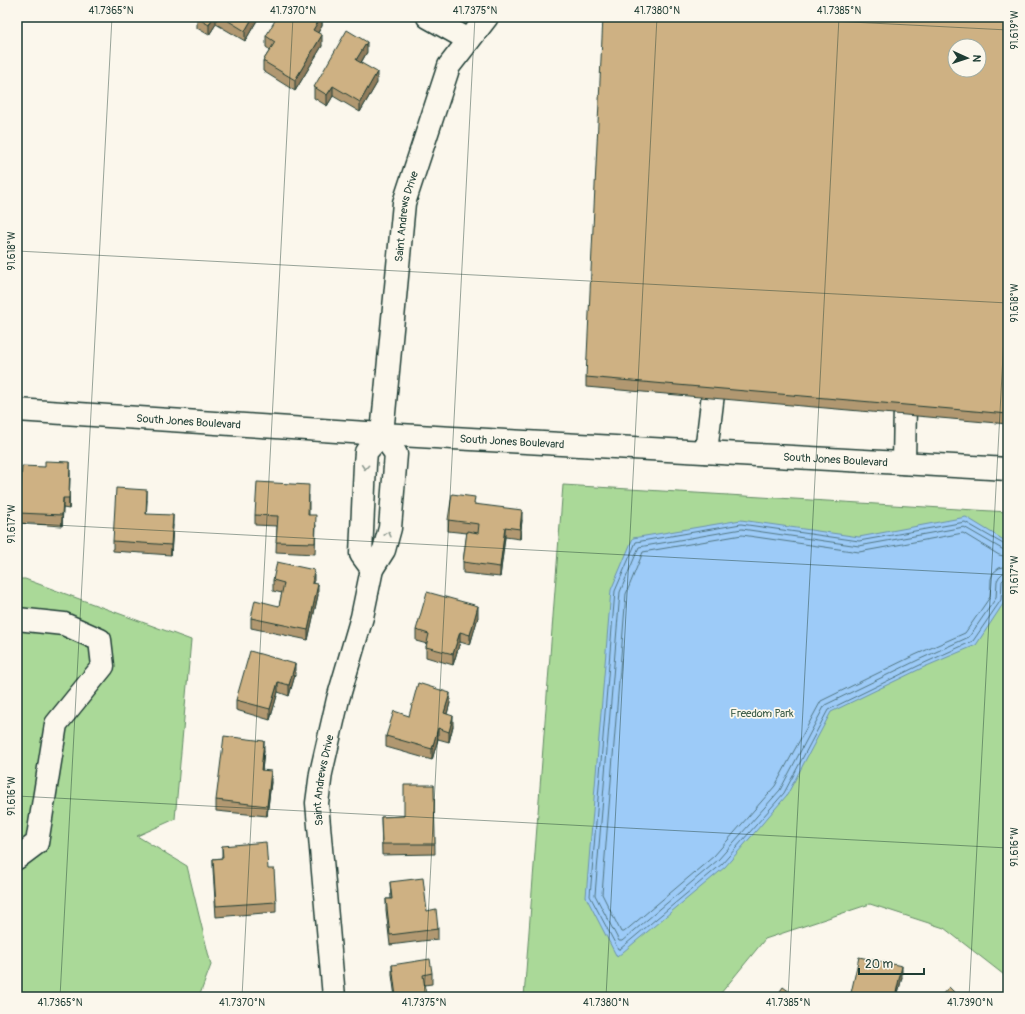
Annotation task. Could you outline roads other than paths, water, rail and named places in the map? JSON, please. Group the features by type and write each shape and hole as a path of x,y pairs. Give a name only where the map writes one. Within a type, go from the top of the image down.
{"street":[{"path":"428,17 469,40"},
{"name":"Saint Andrews Drive","path":"334,997 317,803 321,773 338,699 362,617 372,569 384,550 390,528 396,454 382,434 404,202 449,66 487,17"},
{"path":"706,452 718,347"},
{"path":"904,463 904,404 910,366"},
{"name":"South Jones Boulevard","path":"17,410 382,434 1008,469"},
{"path":"372,569 361,554 366,452 382,434"},
{"path":"17,620 64,624 100,640 103,666 56,724 37,843 17,858"}],"water":[{"path":"966,517 1007,542 1005,601 976,645 922,668 831,712 787,795 725,867 617,957 586,897 611,590 633,538 741,520 859,537"}],"park label":[{"name":"Freedom Park","path":"762,713"}]}
